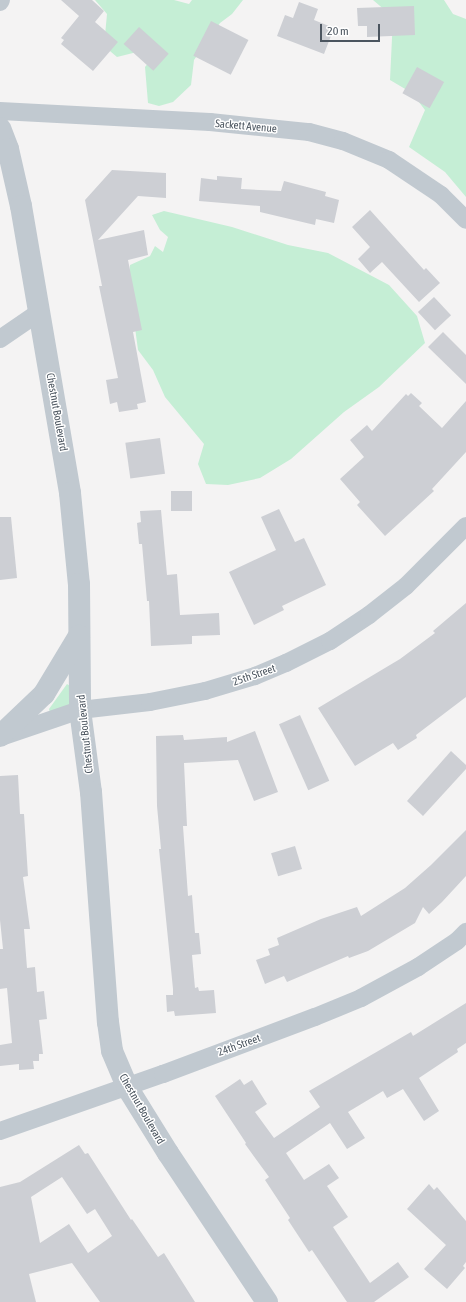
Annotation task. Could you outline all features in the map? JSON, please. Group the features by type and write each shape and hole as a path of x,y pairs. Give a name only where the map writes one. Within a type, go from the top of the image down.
{"street":[{"name":"Sackett Avenue","path":"0,111 210,122 309,132 349,143 389,160 441,195 466,220"},
{"name":"Chestnut Boulevard","path":"0,128 8,149 21,206 38,312 57,409 70,493 79,584 80,710 91,792 109,1034 112,1051 127,1087 168,1153 266,1302"},
{"path":"0,339 38,312"},
{"name":"25th Street","path":"0,736 80,710 150,702 202,692 255,676 286,663 330,641 369,615 406,586 466,526"},
{"path":"0,736 44,694 80,635"},
{"name":"24th Street","path":"0,1131 127,1087 309,1019 376,991 418,967 457,941 466,932"}],"green space":[{"path":"95,0 174,0 189,4 192,0 243,0 232,14 220,23 194,60 191,85 173,102 159,106 148,103 145,67 153,57 141,51 117,57 104,46 107,14"},
{"path":"373,0 444,0 453,14 466,19 466,197 445,172 409,147 425,110 412,93 390,80 393,17"},
{"path":"164,211 232,227 288,245 328,253 389,285 417,316 425,343 379,387 344,412 291,459 260,478 228,485 206,484 198,464 204,444 165,397 153,370 138,350 129,283 130,265 150,256 155,246 163,252 168,237 160,230 152,215"},
{"path":"67,684 70,686 72,701 68,707 50,712 49,709"}],"building":[{"path":"61,0 92,0 104,11 95,22 118,42 93,71 61,44 64,40 61,38 79,16"},
{"path":"299,2 318,9 314,20 334,28 324,54 277,36 285,15 293,18"},
{"path":"414,6 415,35 367,37 367,26 358,26 357,8"},
{"path":"211,21 248,40 231,75 193,56"},
{"path":"139,27 169,54 153,71 124,44"},
{"path":"417,67 444,82 430,108 402,93"},
{"path":"112,170 166,173 166,198 138,196 98,240 144,230 148,255 128,260 142,330 133,332 146,402 137,404 138,409 119,412 117,402 110,404 106,380 118,378 99,286 102,286 85,200"},
{"path":"217,176 242,178 241,189 281,191 284,181 326,192 325,196 339,200 334,223 316,219 315,225 260,212 260,206 199,201 201,178 217,180"},
{"path":"370,210 424,270 426,268 440,283 419,302 382,262 370,273 358,259 370,247 352,227"},
{"path":"434,297 451,315 435,330 418,312"},
{"path":"443,332 466,355 466,384 428,347"},
{"path":"411,393 422,403 419,406 442,428 466,401 466,452 432,489 434,491 385,536 357,505 360,502 340,479 364,457 350,440 367,425 372,431 406,394 408,396"},
{"path":"160,438 165,474 130,479 125,443"},
{"path":"171,491 192,491 192,511 171,511"},
{"path":"279,509 295,542 304,538 326,585 282,606 284,610 254,625 229,572 276,550 261,517"},
{"path":"161,510 167,575 177,574 180,615 219,613 220,635 192,636 192,644 151,646 149,601 147,601 142,544 139,544 137,523 141,522 140,511"},
{"path":"0,517 11,517 17,578 0,580"},
{"path":"466,603 466,697 416,735 417,738 398,750 393,743 355,766 318,708 400,659 435,633 433,631"},
{"path":"300,715 329,781 308,790 279,724"},
{"path":"255,731 278,792 254,801 238,760 184,763 187,826 183,826 188,896 192,895 195,933 199,933 201,954 192,955 195,988 198,987 199,991 214,990 216,1013 175,1016 174,1011 167,1012 166,995 173,995 173,989 159,849 161,849 157,806 156,736 183,735 184,740 227,737 227,742"},
{"path":"451,751 466,765 466,769 423,816 407,801"},
{"path":"18,775 20,814 24,814 28,876 23,877 30,929 24,929 27,968 35,967 37,992 44,991 47,1019 39,1020 43,1054 39,1054 39,1061 33,1061 34,1069 19,1070 19,1064 0,1066 0,1045 12,1043 7,988 0,989 0,949 3,949 0,920 0,776"},
{"path":"466,830 466,876 429,914 423,907 415,923 368,951 349,958 348,956 287,982 284,976 265,984 256,960 270,955 268,949 279,945 277,938 321,919 357,907 361,916 405,888 431,865"},
{"path":"295,846 302,869 278,876 271,853"},
{"path":"466,1003 466,1043 457,1049 458,1052 419,1078 439,1111 424,1121 403,1089 387,1098 383,1091 348,1112 365,1138 347,1149 330,1123 286,1153 304,1180 329,1164 339,1178 327,1186 348,1217 333,1227 370,1283 398,1262 409,1277 374,1302 347,1302 312,1250 309,1252 288,1220 290,1218 265,1180 269,1177 245,1144 246,1143 215,1096 240,1079 244,1085 252,1080 267,1104 255,1112 274,1138 320,1107 309,1091 411,1032 413,1036"},
{"path":"79,1145 85,1154 88,1153 131,1220 132,1219 158,1257 164,1253 195,1302 100,1302 72,1263 29,1274 36,1302 0,1302 0,1187 20,1182","holes":["62,1177 87,1214 95,1209 112,1236 88,1253 69,1224 40,1243 31,1197"]},
{"path":"429,1184 434,1190 437,1187 466,1221 466,1262 463,1266 465,1268 447,1289 424,1269 446,1245 407,1209"}]}
